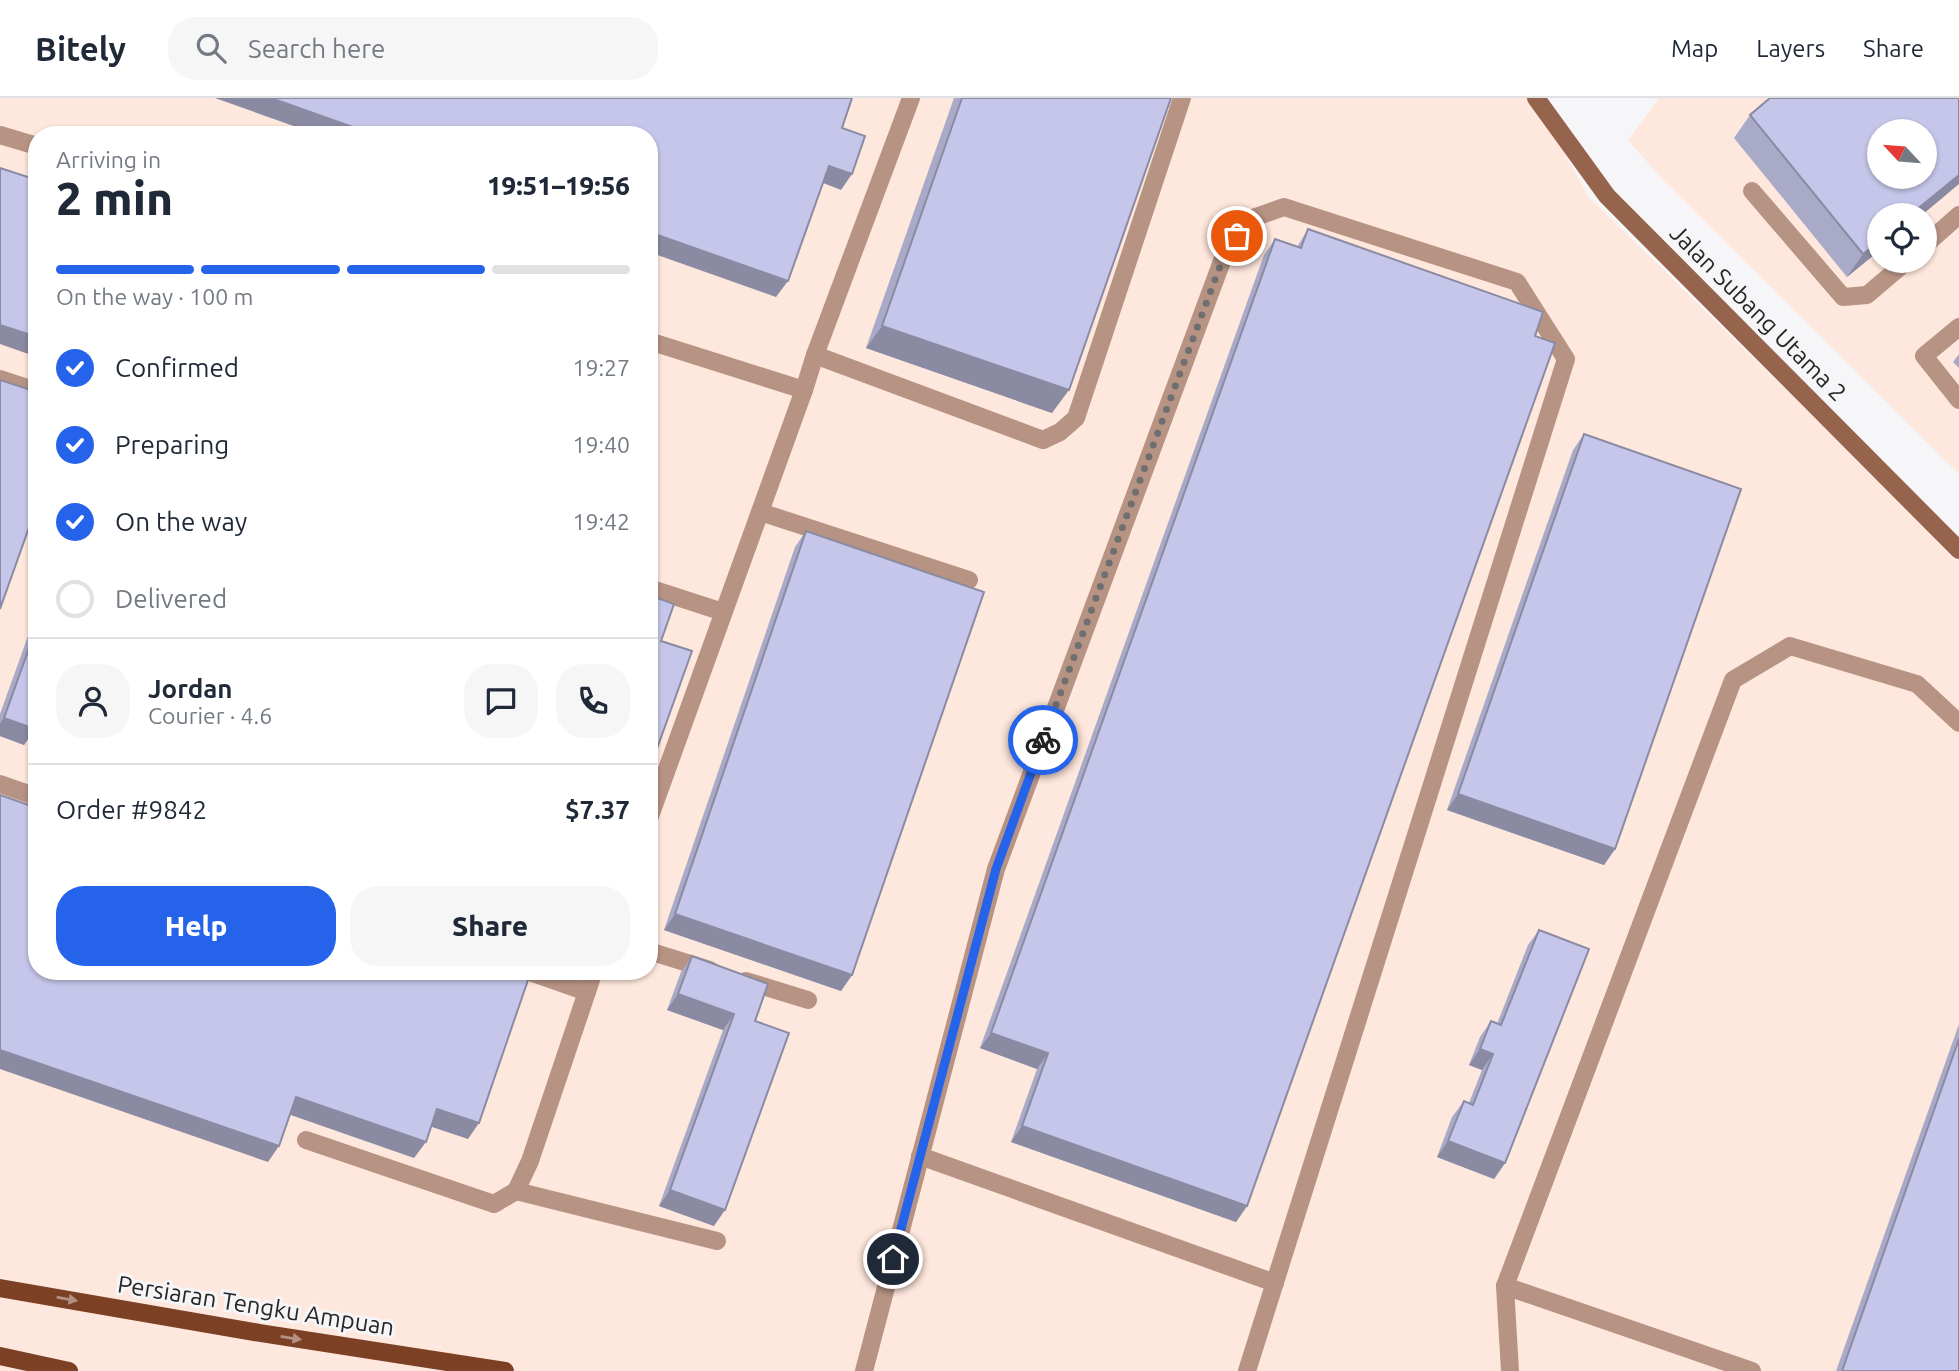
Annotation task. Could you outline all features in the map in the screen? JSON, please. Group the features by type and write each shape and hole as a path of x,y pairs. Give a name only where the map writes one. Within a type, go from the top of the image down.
{"main road":[{"name":"Jalan Subang Utama 2","path":"1536,98 1607,196 1959,550"},
{"name":"Persiaran Tengku Ampuan","path":"0,1287 260,1333 505,1371"},
{"path":"0,1356 69,1371"}],"lane":[{"path":"658,794 815,355 911,98"},
{"path":"815,355 1043,439 1060,432 1076,418 1182,98"},
{"path":"0,135 28,143"},
{"path":"1752,191 1843,297 1867,295 1893,273"},
{"path":"864,1371 996,869 1225,253 1250,219 1284,207 1517,282 1566,359 1247,1371"},
{"path":"1937,234 1959,215"},
{"path":"1959,327 1924,356 1959,400"},
{"path":"658,344 804,390"},
{"path":"0,379 28,388"},
{"path":"760,512 969,580"},
{"path":"658,591 723,612"},
{"path":"1510,1371 1505,1286 1733,680 1790,646 1917,684 1959,723"},
{"path":"0,784 28,794"},
{"path":"658,954 808,1000"},
{"path":"553,980 587,992"},
{"path":"306,1140 494,1204 516,1191 530,1161 591,980"},
{"path":"920,1156 1275,1283"},
{"path":"516,1191 717,1241"},
{"path":"1505,1286 1752,1371"}],"shaded area":[{"path":"0,98 1534,98 1588,196 1959,559 1959,1371 0,1371"},
{"path":"1659,98 1959,98 1959,474 1663,180 1628,140"}],"building":[{"path":"271,98 852,98 842,128 865,136 852,174 829,166 788,281 658,235 658,126 350,126"},
{"path":"962,98 1171,98 1069,390 882,326"},
{"path":"1770,98 1959,98 1959,175 1925,203 1867,203 1867,251 1863,254 1750,115"},
{"path":"0,168 28,177 28,334 0,325"},
{"path":"1308,229 1543,312 1535,336 1555,343 1247,1206 1022,1126 1048,1053 991,1033 1275,239 1301,248"},
{"path":"0,380 28,389 28,530 0,609"},
{"path":"1584,434 1741,489 1615,849 1458,794"},
{"path":"806,531 984,592 852,975 675,914"},
{"path":"658,598 674,604 661,641 692,651 658,746"},
{"path":"28,651 28,727 4,718"},
{"path":"0,795 28,805 28,980 528,980 479,1123 437,1109 426,1142 296,1097 279,1146 0,1050"},
{"path":"1539,930 1589,949 1505,1163 1448,1141 1464,1101 1473,1105 1493,1054 1480,1049 1491,1021 1501,1025"},
{"path":"692,956 768,984 755,1021 789,1033 725,1210 670,1190 734,1014 678,994"},
{"path":"1959,1039 1959,1371 1842,1371"}],"way so far":[{"path":"1043,740 1225,253 1237,236"}],"route":[{"path":"893,1259 996,869 1043,740"}]}
